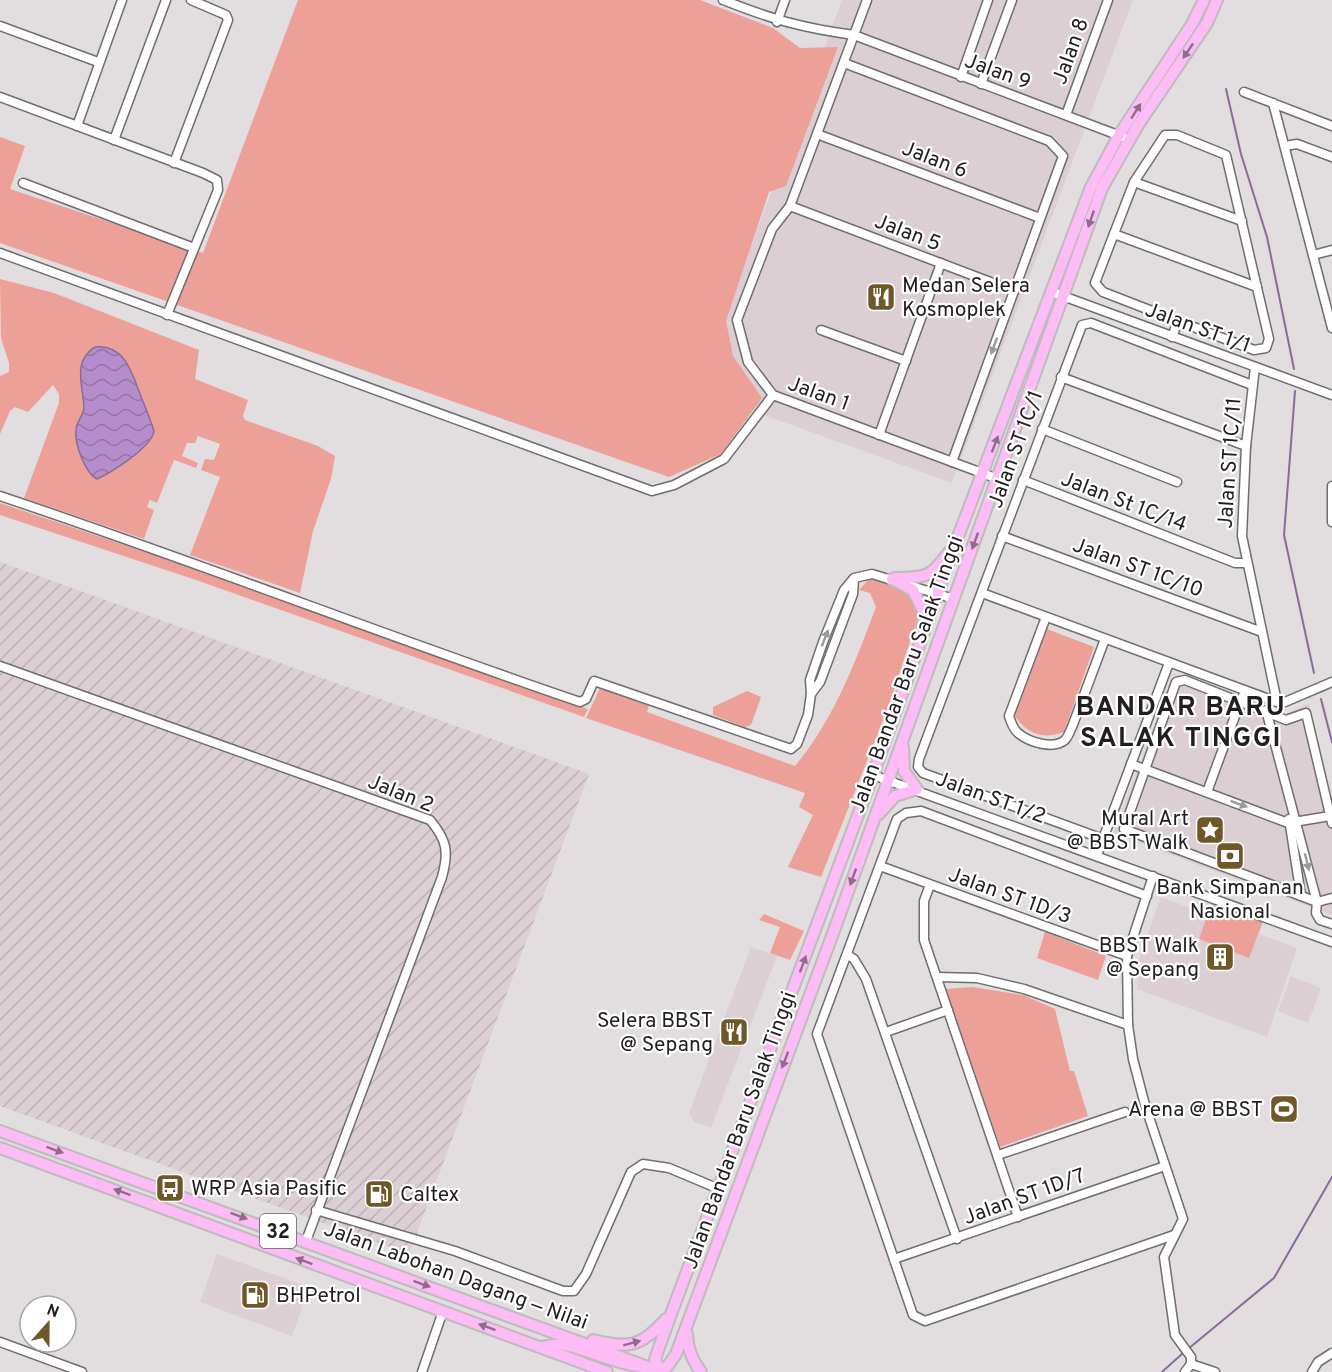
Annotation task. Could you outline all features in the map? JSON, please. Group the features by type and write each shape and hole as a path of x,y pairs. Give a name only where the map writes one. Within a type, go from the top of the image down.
{"main road":[{"name":"Jalan Bandar Baru Salak Tinggi","path":"1204,0 1124,138 1102,188 904,732 889,780 687,1328 672,1363 660,1372 655,1359 671,1314 873,775 956,542 1091,187 1124,138 1207,23 1217,0"},
{"path":"892,579 918,577 938,569 956,542"},
{"path":"892,579 913,590 925,615 906,681"},
{"path":"873,822 895,796 917,789 904,771 904,732"},
{"name":"Jalan Labohan Dagang ‒ Nilai","path":"0,1131 660,1372"},
{"name":"Jalan Labohan Dagang ‒ Nilai","path":"2,1150 607,1372"},
{"path":"696,1250 712,1257"},
{"path":"555,1332 619,1347 637,1343 651,1336 671,1314"},
{"path":"687,1328 687,1344 701,1372"},
{"path":"542,1347 563,1344 630,1369 660,1372"}],"street":[{"path":"76,126 120,0"},
{"path":"114,140 166,0"},
{"path":"174,163 228,20 226,15 191,0"},
{"name":"Jalan 9","path":"723,0 777,22 854,35 1124,138"},
{"path":"777,22 785,0"},
{"path":"790,206 867,0"},
{"path":"961,76 988,0"},
{"path":"981,84 1012,0"},
{"name":"Jalan 8","path":"1066,115 1108,0"},
{"path":"0,26 98,62"},
{"path":"844,63 1049,141 1063,156 952,462"},
{"path":"1244,92 1332,126"},
{"path":"0,97 211,176 218,185 167,315"},
{"path":"1273,103 1332,328"},
{"name":"Jalan 6","path":"817,134 1040,218"},
{"path":"1165,135 1177,135 1226,154 1269,339 1266,348 1254,350 1103,292 1095,283 1134,183 1165,135"},
{"path":"1285,146 1297,144 1332,157"},
{"path":"23,183 194,248"},
{"path":"1134,183 1242,221"},
{"name":"Jalan 1","path":"790,206 776,222 737,320 748,362 773,395 998,478"},
{"name":"Jalan 5","path":"790,206 1014,291"},
{"path":"1114,234 1257,287"},
{"path":"1313,255 1332,250"},
{"path":"0,253 652,491 674,485 724,459 773,395"},
{"path":"879,435 941,264"},
{"name":"Jalan ST 1/1","path":"1052,292 1332,395"},
{"path":"1172,337 1178,321"},
{"name":"Jalan ST 1C/1","path":"1103,840 923,772 918,767 1079,328 1086,323 1091,323 1252,385"},
{"path":"821,330 906,361"},
{"name":"Jalan ST 1C/11","path":"1254,367 1246,446 1242,536 1277,702"},
{"path":"1061,377 1246,446"},
{"path":"1042,429 1177,482"},
{"name":"Jalan St 1C/14","path":"1023,480 1235,563 1247,563"},
{"path":"1332,487 1332,522"},
{"path":"0,496 250,582 363,626 580,702 586,699 594,681 791,748 798,744 812,694 810,680 823,642 844,590 854,578 872,574 954,598"},
{"name":"Jalan ST 1C/10","path":"1002,536 1262,632"},
{"path":"982,593 1277,702 1285,702 1332,682"},
{"path":"1046,617 1009,716 1013,728 1032,741 1054,745 1065,740 1105,639"},
{"path":"1097,855 1169,663"},
{"name":"Jalan 2","path":"0,666 430,820 440,832 448,855 442,877 306,1241"},
{"path":"1131,764 1145,769 1207,792 1292,822 1331,820 1306,713 1286,720 1185,680 1176,682 1145,769 1124,825 1126,831 1317,902 1332,898"},
{"path":"1207,792 1244,691"},
{"path":"1263,698 1292,813 1301,896"},
{"name":"Jalan ST 1/2","path":"873,775 917,789 1332,942"},
{"path":"1147,896 921,811 906,813 897,819 817,1034 913,1315 925,1321 1174,1234"},
{"path":"1292,822 1317,902 1316,913 1320,920 1332,924"},
{"name":"Jalan ST 1D/3","path":"880,866 1127,956"},
{"path":"1154,876 1127,956 1128,1025 1145,1105 1183,1219 1164,1257 1175,1335 1187,1351 1191,1364"},
{"path":"930,885 924,901 924,940 1018,1217"},
{"path":"848,955 854,959 866,979 957,1239"},
{"path":"937,977 977,978 1024,989 1128,1025"},
{"path":"886,1032 948,1010"},
{"path":"998,1155 1125,1112"},
{"path":"316,1210 455,1251 563,1291 574,1291 586,1275 631,1172 642,1164 669,1168 719,1189"},
{"name":"Jalan ST 1D/7","path":"894,1259 1165,1166"},
{"path":"422,1372 443,1311"},
{"path":"0,1342 82,1372"},
{"path":"1312,1372 1318,1362 1332,1353"},
{"path":"1185,1372 1191,1364"},
{"path":"1191,1364 1215,1372"}],"shaded area":[{"path":"298,0 700,0 773,28 800,48 838,47 786,186 769,192 726,321 733,356 762,398 721,454 669,477 0,243 0,137 25,146 10,189 203,253"},
{"path":"842,0 1133,0 952,483 698,391"},
{"path":"0,279 54,293 199,350 195,379 248,400 243,416 245,420 318,446 335,456 331,479 313,531 300,593 190,555 220,477 201,470 205,459 214,460 220,444 198,436 195,443 187,443 182,456 198,463 196,468 174,460 157,503 150,500 147,507 154,510 144,539 24,498 59,403 59,394 53,385 28,412 15,407 10,411 0,434 0,376 9,372 9,363 1,338"},
{"path":"0,503 258,590 394,642 588,709 584,717 199,581 0,515"},
{"path":"0,562 589,774 409,1254 0,1106"},
{"path":"874,578 902,588 912,597 920,611 888,708 821,877 788,867 813,815 799,807 805,793 586,718 600,688 649,705 647,712 795,766 821,729 851,670 876,607 870,593 859,590 869,579"},
{"path":"1047,629 1094,647 1064,732 1042,735 1030,731 1015,716"},
{"path":"1174,674 1286,714 1309,703 1332,801 1332,915 1113,833"},
{"path":"747,691 761,697 751,725 745,727 713,715 713,707"},
{"path":"1161,897 1297,948 1267,1037 1137,989 1140,956"},
{"path":"1213,900 1264,919 1249,958 1199,939"},
{"path":"764,914 804,931 790,960 770,953 780,927 759,920"},
{"path":"1045,932 1106,956 1098,980 1037,958"},
{"name":"Selera BBST @ Sepang","path":"751,947 777,956 711,1128 694,1122 689,1113"},
{"path":"1291,976 1321,988 1308,1023 1278,1011"},
{"path":"972,987 1023,995 1055,1009 1070,1071 1074,1071 1088,1116 1000,1147 945,989"},
{"path":"217,1254 309,1287 292,1336 200,1302"}],"water":[{"path":"95,347 114,350 126,362 154,431 152,437 139,451 97,479 88,471 76,435 84,407 81,367 83,359"}],"waterway":[{"path":"1226,89 1241,154 1267,237 1294,369"},
{"path":"1295,391 1284,535 1314,673"},
{"path":"1321,699 1332,742"},
{"path":"1188,1349 1274,1278 1332,1177"},
{"path":"1162,1372 1183,1353"}],"place":[{"name":"Medan Selera Kosmoplek","path":"881,297"},
{"name":"Mural Art @ BBST Walk","path":"1210,830"},
{"name":"Bank Simpanan Nasional","path":"1230,856"},
{"name":"BBST Walk @ Sepang","path":"1220,957"},
{"name":"Selera BBST @ Sepang","path":"734,1032"},
{"name":"Arena @ BBST","path":"1284,1109"},
{"name":"WRP Asia Pasific","path":"170,1188"},
{"name":"Caltex","path":"379,1194"},
{"name":"BHPetrol","path":"255,1295"}],"district":[{"name":"BANDAR BARU SALAK TINGGI","path":"1181,722"}]}
